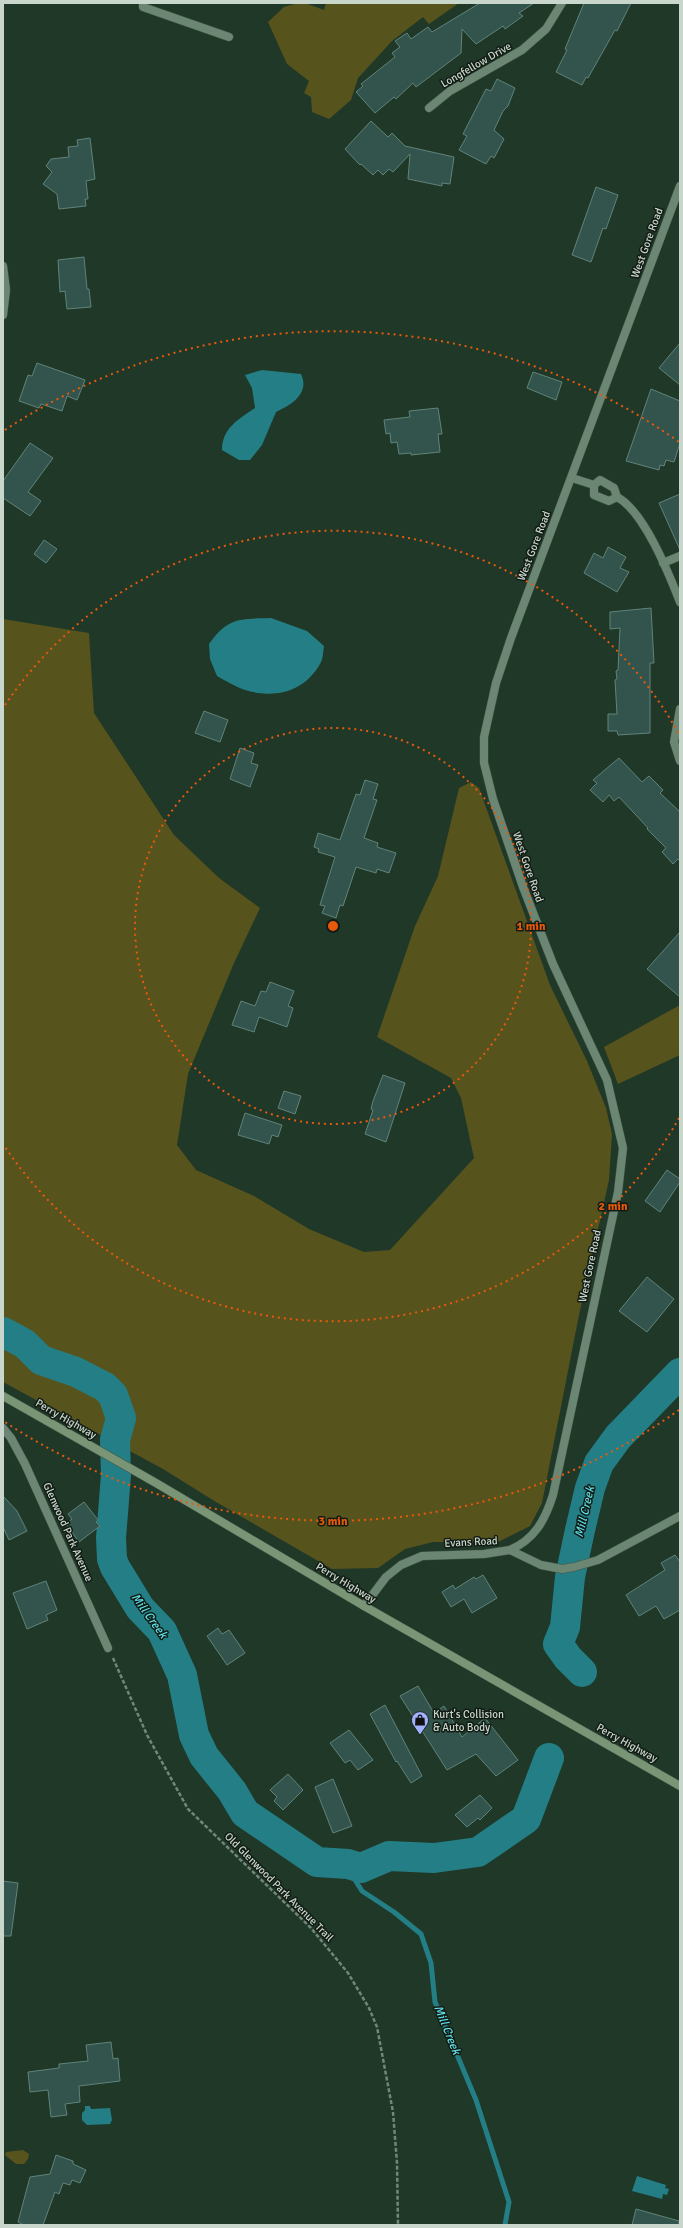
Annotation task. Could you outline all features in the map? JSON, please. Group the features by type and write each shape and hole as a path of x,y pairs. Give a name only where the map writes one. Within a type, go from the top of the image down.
{"main road":[{"name":"Perry Highway","path":"3,1396 156,1482 364,1606 680,1786"}],"street":[{"path":"143,3 142,7 229,37"},
{"name":"Longfellow Drive","path":"429,108 450,91 522,50 546,28 562,3"},
{"name":"West Gore Road","path":"510,1550 530,1539 542,1521 553,1495 618,1192 623,1148 608,1080 553,964 535,919 493,799 484,763 485,726 496,684 511,638 680,186"},
{"path":"3,266 6,290 3,315"},
{"path":"572,478 594,485"},
{"path":"594,485 600,480 614,488 617,497 624,501 639,518 663,563 680,602"},
{"path":"594,485 594,495 609,501 617,497"},
{"path":"663,563 680,556"},
{"path":"680,709 674,742 680,760"},
{"name":"Glenwood Park Avenue","path":"3,1428 11,1438 25,1464 108,1648"},
{"name":"Evans Road","path":"364,1606 386,1576 410,1560 435,1555 484,1554 510,1550 535,1564 562,1568 598,1560 680,1516"}],"path":[{"name":"Old Glenwood Park Avenue Trail","path":"108,1648 147,1734 188,1809 311,1928 348,1973 369,2008 377,2027 393,2112 397,2164 398,2225"}],"shaded area":[{"path":"298,3 305,3 324,10 326,3 459,3 429,24 423,17 392,41 358,78 351,100 329,119 312,112 311,97 304,93 309,81 287,64 268,22 284,7"},
{"path":"3,619 89,633 94,713 174,835 219,878 260,908 234,963 188,1074 177,1145 196,1170 254,1196 309,1229 364,1252 390,1250 474,1158 461,1098 451,1078 377,1037 415,926 438,876 459,788 471,782 479,788 550,985 587,1061 606,1108 612,1134 609,1180 579,1315 542,1503 530,1526 498,1542 433,1542 405,1549 378,1568 332,1569 216,1502 163,1469 3,1382"},
{"path":"680,1005 680,1055 618,1084 604,1047"},
{"path":"23,2150 29,2154 28,2159 24,2164 16,2164 5,2155 6,2152"}],"water":[{"path":"262,370 301,374 303,387 298,398 288,406 276,412 262,445 250,460 239,460 222,450 223,442 232,425 255,408 252,388 245,375"},
{"path":"271,618 307,631 324,646 321,662 313,674 306,681 288,691 267,694 245,690 217,676 210,659 209,644 216,635 229,624 236,621"},
{"path":"85,2106 90,2106 91,2109 110,2108 112,2120 110,2124 87,2125 82,2120 82,2113 85,2110"},
{"path":"637,2176 666,2185 665,2188 669,2189 667,2195 663,2194 662,2199 632,2191"}],"building":[{"path":"480,3 534,3 519,13 523,16 505,29 503,26 476,44 462,29 461,53 416,87 413,83 396,99 394,97 375,113 356,92 363,86 361,84 395,57 392,53 400,47 395,41 407,33 411,39 428,27 432,32"},
{"path":"584,3 631,3 617,31 615,30 588,78 586,77 582,85 556,72 567,50 565,49"},
{"path":"497,79 515,88 508,106 503,111 494,130 504,139 494,158 491,156 486,164 459,150 467,136 463,134 486,89 491,91"},
{"path":"371,121 388,137 392,133 405,146 454,157 450,184 442,183 442,186 408,179 410,154 393,172 389,169 383,175 378,170 373,175 361,164 360,165 345,149"},
{"path":"90,138 95,179 86,181 88,199 85,199 86,206 59,209 57,194 43,184 52,172 46,166 51,159 69,157 68,147 78,146 77,140"},
{"path":"596,187 618,195 606,229 603,228 591,262 572,255"},
{"path":"84,257 87,289 89,289 91,307 67,309 65,291 60,292 58,260"},
{"path":"680,343 680,385 659,368"},
{"path":"37,363 85,380 77,400 67,396 62,411 41,404 39,408 19,401 28,375 32,376"},
{"path":"533,372 562,382 556,400 527,388"},
{"path":"651,389 680,401 680,443 674,462 666,460 664,466 660,465 659,470 626,461"},
{"path":"438,408 442,434 438,434 440,452 411,455 411,453 399,454 397,442 391,443 390,433 386,434 384,420 410,417 409,411"},
{"path":"30,443 53,458 28,492 41,501 30,516 3,498 3,481"},
{"path":"680,494 680,550 659,503"},
{"path":"44,540 57,549 46,563 34,554"},
{"path":"608,547 626,557 620,568 629,572 617,592 584,573 594,553 603,558"},
{"path":"651,608 654,663 650,663 650,733 618,735 617,731 608,731 608,714 617,714 615,680 617,679 616,671 618,670 620,628 610,629 610,612"},
{"path":"204,711 228,720 220,742 195,733"},
{"path":"240,748 254,753 251,763 258,765 250,787 230,779"},
{"path":"619,758 642,782 649,776 663,790 660,793 680,812 680,861 678,859 673,864 662,852 666,848 619,797 614,801 609,795 603,802 590,790 597,783 593,780"},
{"path":"365,780 378,784 373,799 377,800 364,838 378,843 377,847 396,853 389,873 377,869 376,873 356,867 343,906 340,905 336,918 322,913 325,906 320,905 335,857 318,852 319,849 314,847 318,833 340,840 356,794 360,795"},
{"path":"680,932 680,997 647,969"},
{"path":"270,982 294,991 288,1006 293,1008 287,1027 259,1017 254,1032 232,1025 241,1001 255,1006 261,991 266,992"},
{"path":"383,1075 405,1083 386,1142 365,1134 373,1110 371,1109 373,1101"},
{"path":"284,1091 301,1096 295,1114 278,1108"},
{"path":"245,1113 282,1125 278,1137 272,1135 269,1144 238,1135"},
{"path":"667,1170 680,1179 680,1182 660,1212 645,1201"},
{"path":"647,1277 674,1299 647,1332 619,1311"},
{"path":"3,1496 17,1511 27,1531 9,1540 3,1527"},
{"path":"84,1502 98,1520 96,1522 100,1526 79,1542 66,1524 72,1519 68,1514"},
{"path":"675,1555 680,1562 680,1610 664,1619 656,1606 639,1616 626,1595 665,1570 661,1563"},
{"path":"483,1575 497,1598 472,1613 464,1599 451,1607 442,1592 453,1585 455,1589 474,1577 476,1579"},
{"path":"46,1581 57,1610 46,1615 48,1620 27,1629 13,1593"},
{"path":"218,1628 222,1634 229,1630 245,1653 227,1665 207,1636"},
{"path":"418,1686 434,1713 444,1706 462,1737 485,1718 518,1760 496,1776 476,1754 447,1770 400,1696"},
{"path":"385,1705 422,1776 411,1783 397,1761 396,1762 370,1714"},
{"path":"349,1730 373,1760 358,1770 350,1760 345,1763 330,1743"},
{"path":"288,1774 303,1790 283,1810 274,1801 277,1797 270,1790"},
{"path":"333,1779 352,1826 333,1833 315,1787"},
{"path":"480,1795 492,1808 480,1820 478,1818 467,1827 455,1815"},
{"path":"3,1881 18,1883 11,1936 3,1936"},
{"path":"111,2042 113,2059 118,2058 120,2081 79,2086 80,2102 65,2104 67,2115 51,2117 48,2090 30,2092 28,2072 59,2068 59,2064 88,2061 86,2045"},
{"path":"56,2155 73,2161 73,2164 86,2170 80,2183 72,2180 70,2185 63,2183 59,2194 55,2192 43,2225 24,2225 18,2222 30,2177 50,2174"},
{"path":"636,2209 679,2221 679,2225 632,2225"}],"waterway":[{"name":"Mill Creek","path":"3,1332 25,1344 41,1360 76,1372 105,1387 113,1395 121,1418 115,1440 116,1475 111,1538 112,1559 115,1567 140,1608 162,1631 182,1675 194,1735 204,1756 232,1791 245,1813 317,1862 348,1864 361,1868 389,1856 434,1858 478,1852 526,1819 549,1758"},
{"name":"Mill Creek","path":"582,1672 568,1658 558,1644 565,1627 570,1577 590,1488 599,1463 618,1437 680,1373"},
{"name":"Mill Creek","path":"345,1864 362,1891 394,1912 421,1934 431,1963 435,2002 476,2100 509,2202 505,2225"}],"place":[{"name":"Kurt's Collision & Auto Body","path":"420,1735"}]}
